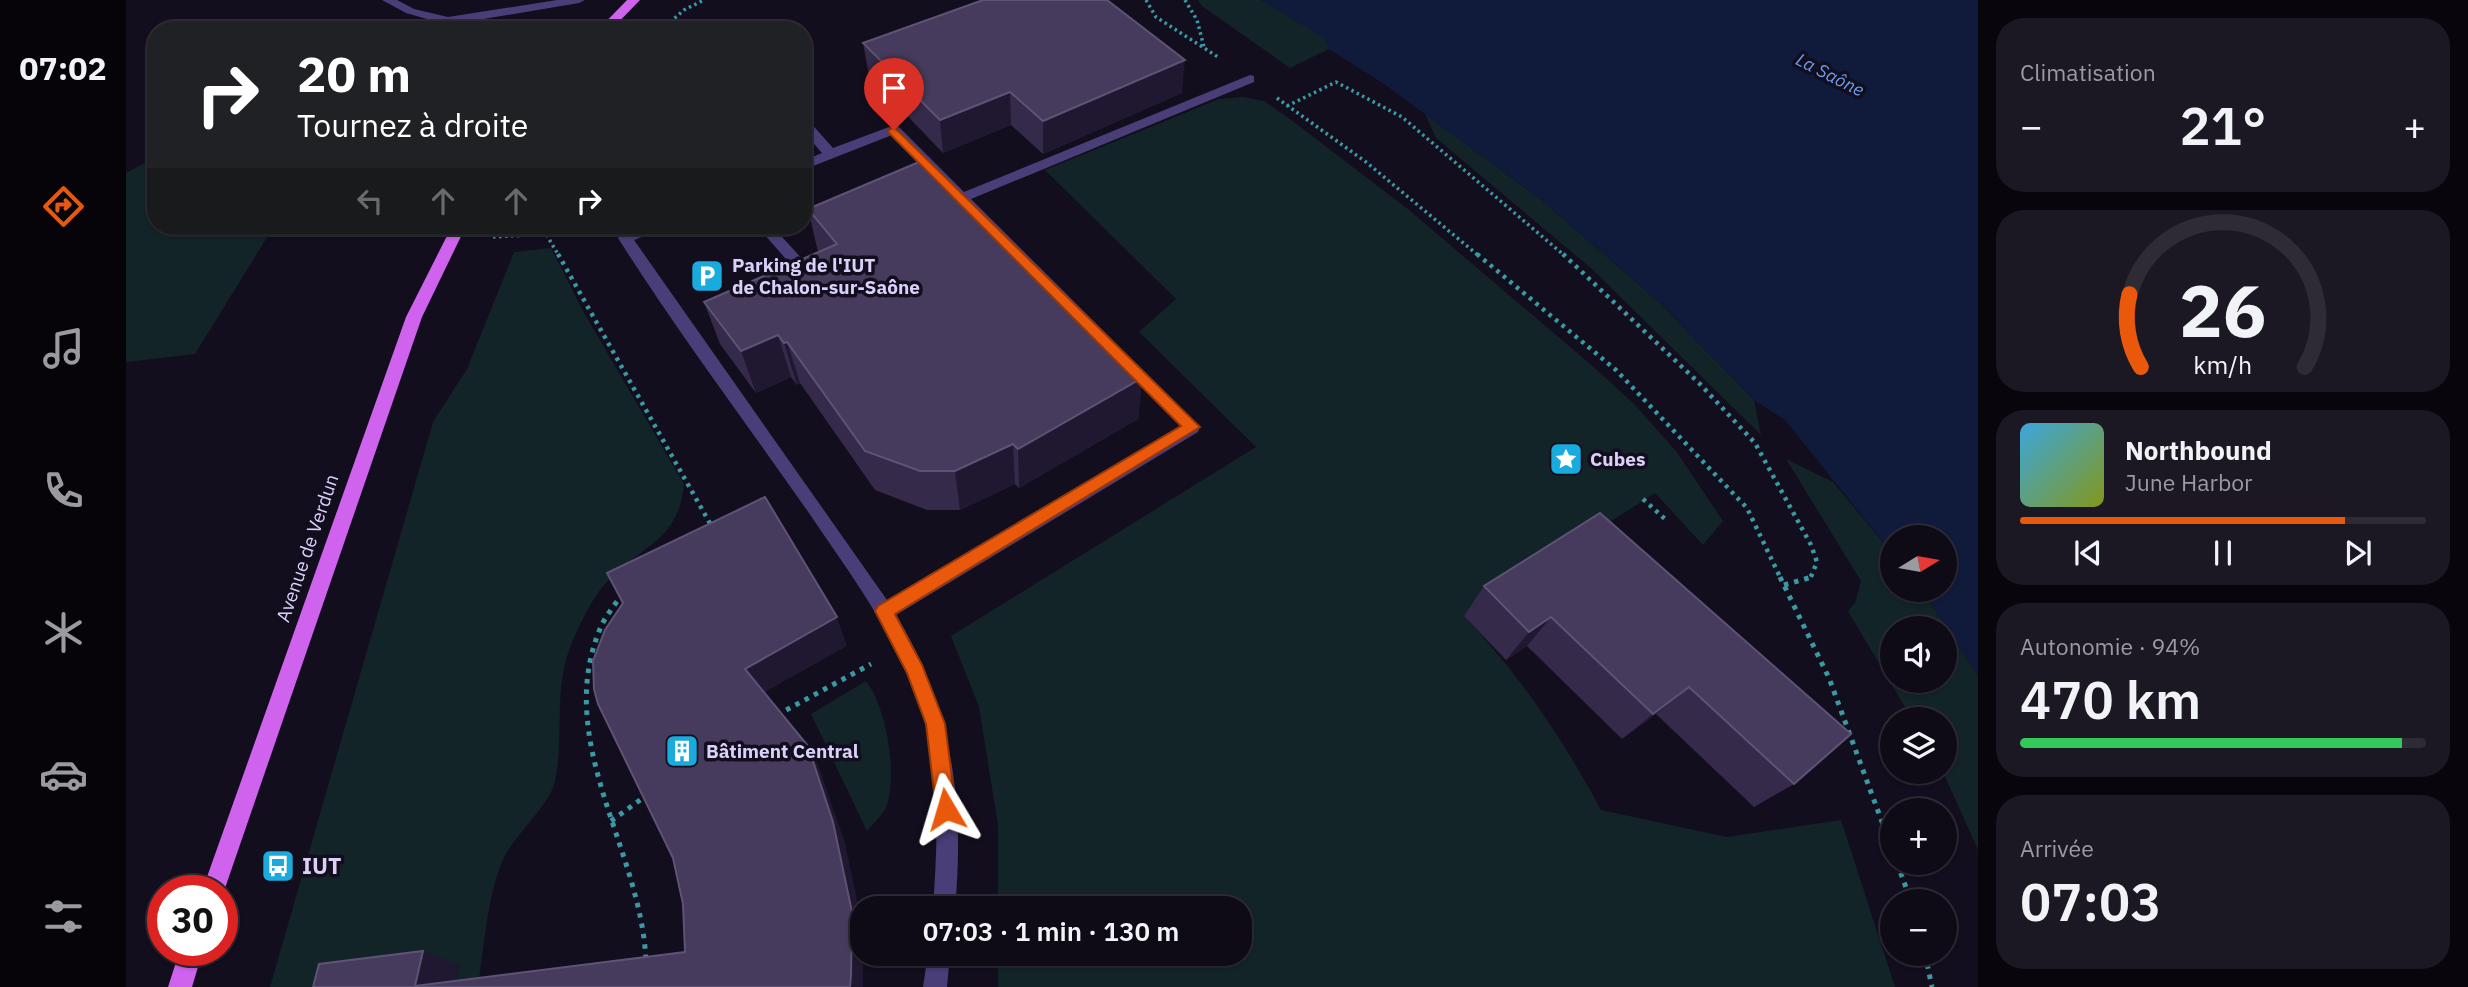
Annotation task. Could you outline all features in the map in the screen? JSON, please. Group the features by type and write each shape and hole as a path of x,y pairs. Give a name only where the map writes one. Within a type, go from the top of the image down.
{"main road":[{"path":"613,21 634,0"},
{"name":"Avenue de Verdun","path":"219,875 414,317 455,235"},
{"path":"180,987 187,966"}],"street":[{"path":"388,0 410,11 448,21 579,0"},
{"path":"410,11 413,21"},
{"path":"961,198 1250,79"},
{"path":"812,162 894,130 1192,427 884,611"},
{"path":"812,133 831,154"},
{"path":"622,235 884,611 915,671 935,724 946,809 944,896"},
{"path":"772,235 822,291"},
{"path":"935,987 938,966"}],"path":[{"path":"671,21 684,10 704,0"},
{"path":"1146,0 1156,17 1205,47 1366,162 1616,370 1747,508 1829,678 1880,816"},
{"path":"1185,0 1197,20 1205,47"},
{"path":"1287,106 1336,82 1402,117 1575,265 1699,383 1755,443 1811,545 1817,562 1811,579 1784,585"},
{"path":"485,237 526,235"},
{"path":"547,235 717,534"},
{"path":"1643,499 1665,519"},
{"path":"631,584 613,604 598,632 589,659 585,699 588,743 642,926 646,968"},
{"path":"776,716 873,663 881,685 915,671"},
{"path":"611,821 652,792"},
{"path":"1928,966 1932,987"}],"shaded area":[{"path":"1198,0 1261,0 1325,38 1329,49 1290,68 1202,6"},
{"path":"1243,97 1264,101 1409,210 1597,370 1634,404 1676,451 1723,521 1703,545 1655,493 1464,616 1539,708 1601,810 1727,837 1841,820 1880,941 1880,966 1888,966 1895,987 998,987 998,966 1252,966 1252,896 998,896 998,825 979,707 951,636 1256,447 1139,332 1176,299 1045,170 1219,99"},
{"path":"1425,114 1539,198 1659,302 1754,400 1761,435 1592,269 1436,138"},
{"path":"147,162 147,235 268,235 195,354 126,362 126,173"},
{"path":"551,248 584,313 684,484 681,503 666,531 618,571 600,590 573,640 563,676 555,781 548,798 507,852 495,882 478,987 455,987 459,966 359,987 270,987 433,422 467,369 514,252"},
{"path":"1786,459 1833,482 1880,539 1880,602 1930,602 1939,616 1880,616 1880,665 1848,611 1855,603 1861,581"},
{"path":"1957,644 1978,676 1978,850 1957,798 1948,784 1957,784 1957,707 1905,707 1897,693 1957,693"},
{"path":"866,681 885,723 891,776 887,805 867,831 811,714"}],"water":[{"name":"La Saône","path":"1261,0 1978,0 1978,676 1957,644 1957,616 1939,616 1930,602 1957,602 1957,525 1880,525 1880,538 1785,420 1754,400 1659,302 1539,198 1384,84 1329,49 1324,38"}],"building":[{"path":"983,0 1107,0 1185,60 1043,121 1010,92 940,120 863,43"},
{"path":"919,162 1142,378 1018,449 1013,444 955,471 920,471 865,451 787,342 784,343 778,335 741,351 704,302 837,244 812,214 812,207"},
{"name":"Bâtiment Central","path":"765,497 837,617 745,669 808,746 833,822 850,903 850,987 313,987 319,964 423,951 415,986 685,952 683,904 673,858 598,704 594,689 593,661 605,630 623,603 607,573"},
{"path":"1600,513 1851,734 1794,784 1689,687 1653,714 1551,617 1529,632 1484,586"}],"place":[{"name":"Parking de l'IUT de Chalon-sur-Saône","path":"707,276"},
{"name":"Cubes","path":"1566,459"},
{"name":"Bâtiment Central","path":"682,751"},
{"name":"IUT","path":"278,866"}],"route":[{"path":"894,130 1192,427 884,611 915,671 935,724 946,809"}]}
